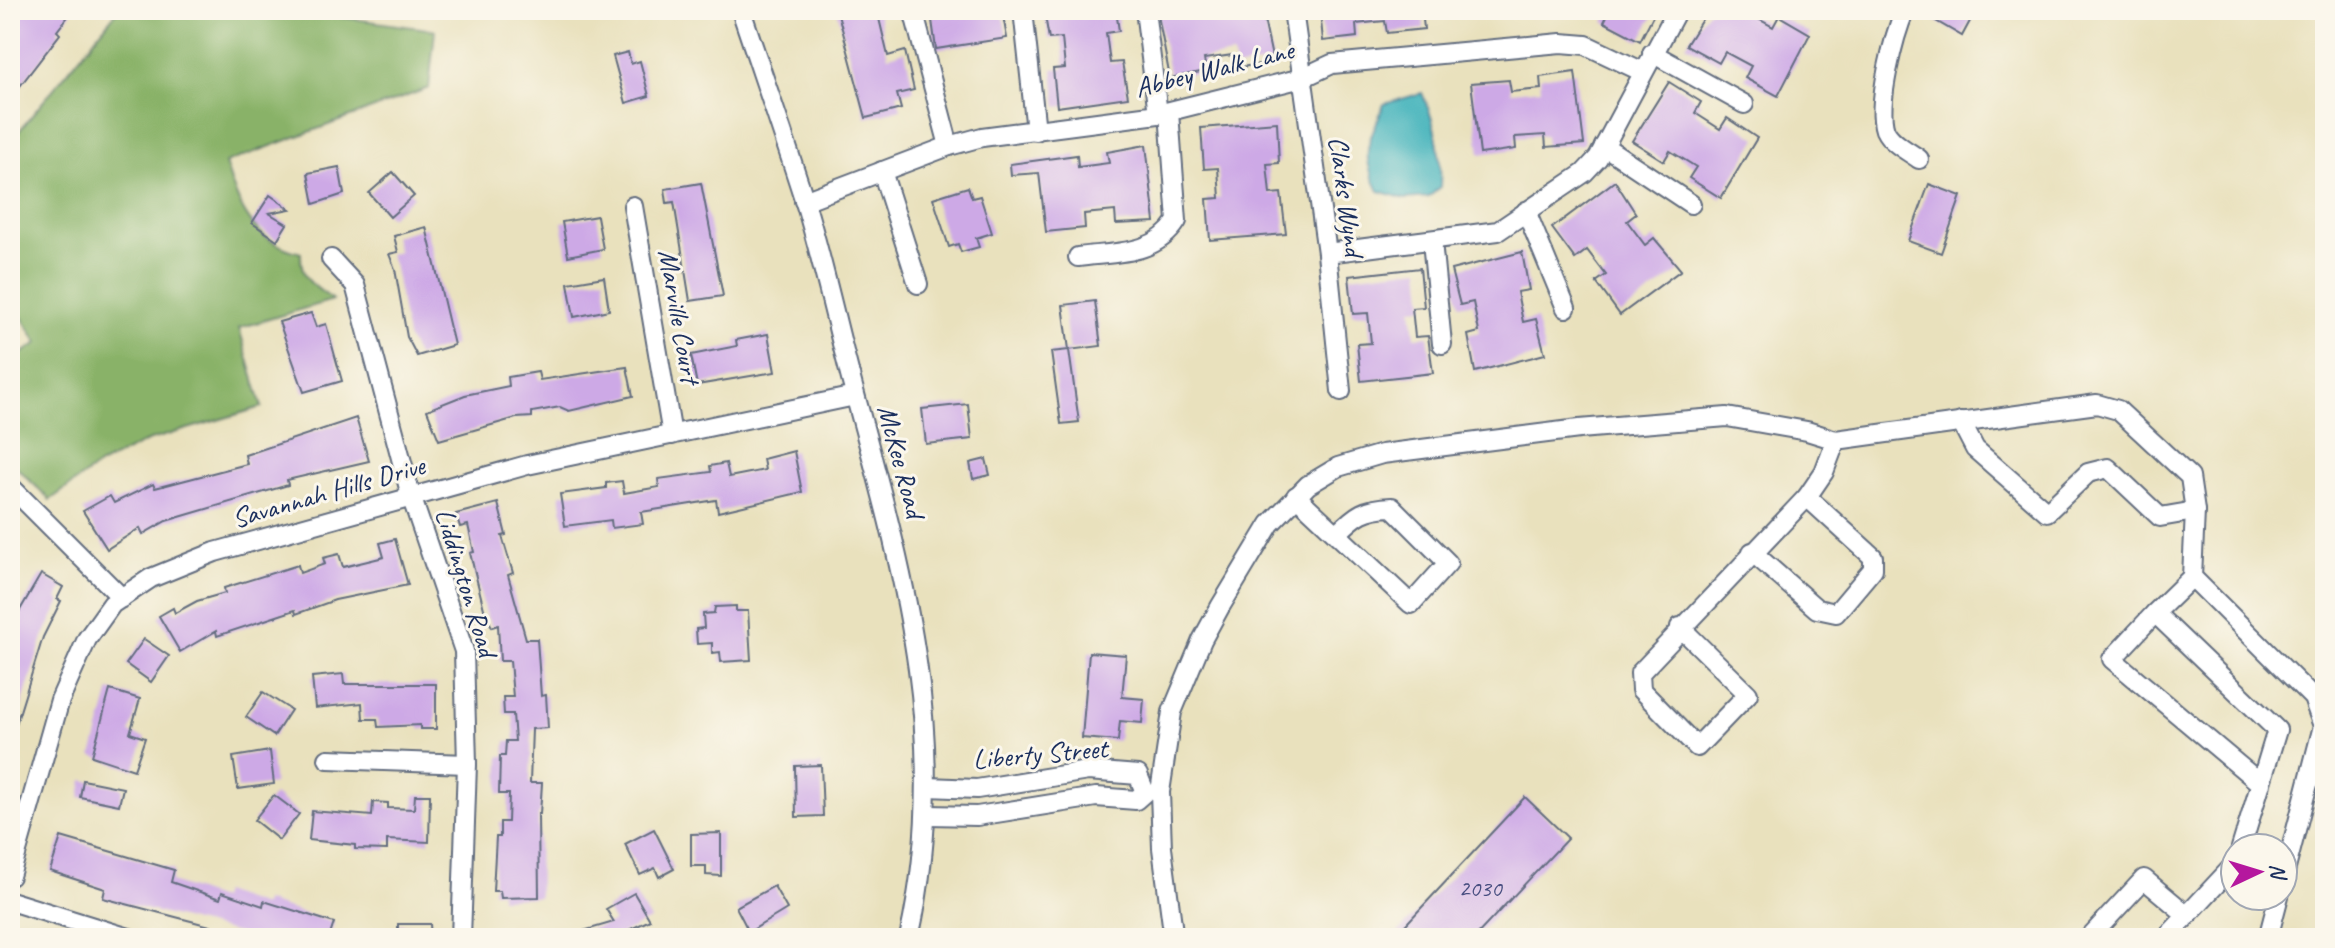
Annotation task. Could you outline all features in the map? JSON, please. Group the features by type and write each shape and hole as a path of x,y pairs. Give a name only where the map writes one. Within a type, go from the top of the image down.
{"street":[{"name":"McKee Road","path":"741,10 804,201 889,519 910,623 924,715 928,815 909,938"},
{"path":"913,10 949,146"},
{"path":"1023,10 1036,131"},
{"path":"1078,257 1146,248 1159,242 1177,221 1145,10"},
{"name":"Clarks Wynd","path":"1293,10 1327,253 1341,391"},
{"path":"1327,253 1498,231 1584,173 1604,146 1641,71 1677,10"},
{"path":"1905,10 1898,27 1883,105 1886,130 1896,143 1919,159"},
{"name":"Abbey Walk Lane","path":"804,201 949,146 1163,113 1302,78 1332,64 1561,43 1586,45 1641,71"},
{"path":"1652,53 1744,104"},
{"path":"1604,146 1691,204"},
{"path":"882,171 918,284"},
{"name":"Marville Court","path":"633,206 672,435"},
{"path":"1526,211 1566,308"},
{"path":"1432,241 1442,344"},
{"name":"Liddington Road","path":"331,259 355,285 411,496 464,651 467,764 461,938"},
{"name":"Savannah Hills Drive","path":"10,876 60,700 87,639 112,604 151,578 215,552 527,465 855,396"},
{"path":"1170,938 1173,932 1152,792 1172,712 1202,640 1270,524 1296,496 1338,467 1382,454 1579,429 1727,417 1807,431 1836,440 2097,404 2118,410 2190,477 2195,511 2192,577 2112,659 2261,784"},
{"path":"1961,422 1975,449 2047,512 2088,473 2108,468 2160,517 2195,511"},
{"path":"1680,627 1748,694 1697,747 1641,690 1640,673 1680,627 1807,497 1824,472 1836,440"},
{"path":"10,486 122,598"},
{"path":"1296,496 1411,604 1448,563 1392,507 1366,508 1337,534"},
{"path":"1752,552 1817,609 1836,613 1873,569 1873,557 1807,497"},
{"path":"2192,577 2313,698 2323,726 2295,832"},
{"path":"2155,613 2277,730 2246,832"},
{"path":"328,759 467,764"},
{"name":"Liberty Street","path":"928,787 977,789 1088,771 1138,775 1152,792 1136,800 1096,797 977,816 928,815"},
{"path":"1055,776 1057,803"},
{"path":"2089,938 2144,879 2187,915"},
{"path":"2166,938 2219,881"},
{"path":"10,901 129,938"},
{"path":"2268,938 2275,912"}],"green space":[{"path":"118,10 288,10 435,30 429,88 225,163 242,208 250,220 270,240 301,253 305,275 333,300 239,328 262,407 147,441 99,465 50,500 10,461 10,361 38,343 10,299 10,142"}],"water":[{"path":"1422,93 1437,139 1440,187 1429,197 1405,199 1379,191 1369,166 1368,147 1384,104"}],"building":[{"path":"17,10 73,10 57,31 60,34 10,99 10,19"},
{"path":"837,10 877,10 888,56 905,51 914,90 897,94 901,109 866,118"},
{"path":"1002,10 1007,38 936,49 931,13"},
{"path":"1044,10 1116,10 1119,31 1106,33 1110,63 1122,62 1128,97 1057,107 1053,69 1065,68 1062,38 1049,39"},
{"path":"1157,10 1196,10 1197,16 1262,10 1273,62 1235,68 1233,55 1204,59 1206,71 1170,78"},
{"path":"1320,10 1422,10 1424,29 1387,33 1385,21 1356,24 1357,37 1323,41"},
{"path":"1610,10 1656,10 1640,41 1604,22"},
{"path":"1708,10 1742,10 1773,27 1779,16 1810,34 1778,96 1745,78 1751,66 1725,52 1719,63 1686,45"},
{"path":"1917,10 1976,10 1962,36"},
{"path":"628,52 631,64 640,61 649,96 626,103 613,56"},
{"path":"1575,72 1584,144 1546,147 1545,135 1515,137 1516,149 1480,154 1471,83 1509,80 1511,92 1541,89 1540,77"},
{"path":"1669,82 1701,102 1695,113 1720,129 1727,118 1757,138 1721,198 1689,178 1696,167 1670,151 1664,161 1632,141"},
{"path":"1277,122 1279,163 1267,164 1270,194 1281,193 1286,234 1210,240 1207,199 1220,198 1218,168 1204,169 1201,128"},
{"path":"1146,145 1155,222 1116,224 1115,211 1084,214 1085,228 1046,232 1039,173 1011,175 1010,164 1077,155 1078,167 1109,163 1107,152"},
{"path":"339,167 344,194 314,204 308,173"},
{"path":"393,172 414,196 390,217 369,193"},
{"path":"1615,181 1636,214 1627,221 1645,245 1654,238 1681,270 1620,315 1596,282 1606,275 1587,250 1575,259 1552,228"},
{"path":"701,183 723,296 690,301 674,202 667,203 665,189"},
{"path":"1929,184 1961,196 1941,253 1908,241"},
{"path":"968,187 972,198 980,196 992,233 976,238 979,247 961,252 958,244 949,247 933,198"},
{"path":"270,195 290,209 269,213 287,224 277,240 252,223"},
{"path":"597,216 603,249 568,256 562,222"},
{"path":"426,227 454,345 417,356 407,337 395,269 389,254 398,252 394,236"},
{"path":"1522,252 1529,290 1517,292 1523,322 1536,319 1545,354 1475,372 1468,335 1479,332 1473,302 1460,305 1451,270"},
{"path":"1420,268 1424,307 1412,308 1415,337 1428,336 1433,373 1361,381 1357,344 1371,343 1368,313 1353,314 1349,276"},
{"path":"604,277 609,310 574,317 568,283"},
{"path":"1095,301 1101,346 1069,350 1063,305"},
{"path":"311,313 316,327 326,324 342,381 304,392 279,322"},
{"path":"768,334 775,372 697,385 691,355 737,346 736,340"},
{"path":"1069,350 1079,422 1061,424 1051,352"},
{"path":"627,367 633,396 569,411 560,407 532,412 532,417 516,418 439,440 427,410 465,395 509,386 508,377 538,372 540,380"},
{"path":"968,404 972,439 926,444 922,409"},
{"path":"356,418 369,461 287,480 288,485 166,521 143,534 140,528 107,549 83,511 110,496 114,503 153,484 155,488 247,464 245,455"},
{"path":"794,451 802,492 718,512 716,500 641,512 643,524 612,528 611,520 565,526 560,494 606,488 606,483 622,481 624,493 659,487 658,479 711,472 710,466 726,463 729,477 765,470 763,459"},
{"path":"986,459 990,475 973,479 970,463"},
{"path":"498,503 506,535 502,536 513,573 508,575 526,639 537,639 541,696 546,695 548,728 532,729 530,783 542,783 538,814 539,897 501,898 500,891 493,891 496,837 500,837 500,822 508,822 509,794 499,794 500,756 505,756 506,741 515,741 513,714 504,714 503,697 513,697 510,661 500,661 498,625 492,627 485,613 470,553 474,552 468,525 460,527 456,514"},
{"path":"395,539 408,585 335,600 296,614 295,610 217,636 216,631 180,652 159,616 173,608 175,613 197,601 225,593 224,588 298,565 300,573 325,564 323,558 339,554 343,567 384,557 380,543"},
{"path":"41,574 63,587 57,599 61,601 43,637 13,734 10,734 10,619 15,607 20,610"},
{"path":"736,606 736,611 748,611 751,660 721,662 720,652 712,653 712,643 697,644 696,629 704,628 703,614 714,613 715,607"},
{"path":"144,639 169,656 151,682 126,664"},
{"path":"1089,652 1126,655 1122,697 1144,699 1142,723 1120,721 1118,741 1082,738"},
{"path":"343,674 344,684 436,684 436,729 420,729 420,725 378,727 377,719 363,719 362,703 315,708 312,677"},
{"path":"110,690 140,699 130,733 145,738 134,770 92,756"},
{"path":"263,692 291,710 274,736 246,717"},
{"path":"270,751 274,784 238,789 233,757"},
{"path":"821,765 823,816 796,817 795,766"},
{"path":"83,780 123,788 119,805 80,797"},
{"path":"274,795 299,814 279,840 254,820"},
{"path":"415,795 430,795 429,842 387,840 387,850 355,849 355,845 309,840 312,811 372,816 373,802 388,803 388,808 414,809"},
{"path":"1525,797 1568,838 1474,938 1393,938"},
{"path":"654,829 674,869 659,877 655,868 640,875 625,844"},
{"path":"721,833 721,876 706,875 706,866 691,866 691,834"},
{"path":"61,837 174,870 171,882 220,899 222,892 263,906 264,901 334,923 329,938 256,938 103,898 105,889 50,871"},
{"path":"774,886 787,909 749,932 736,907"},
{"path":"634,893 650,920 612,938 573,938 573,934 614,922 606,909"},
{"path":"398,924 430,924 431,938 398,938"}]}
